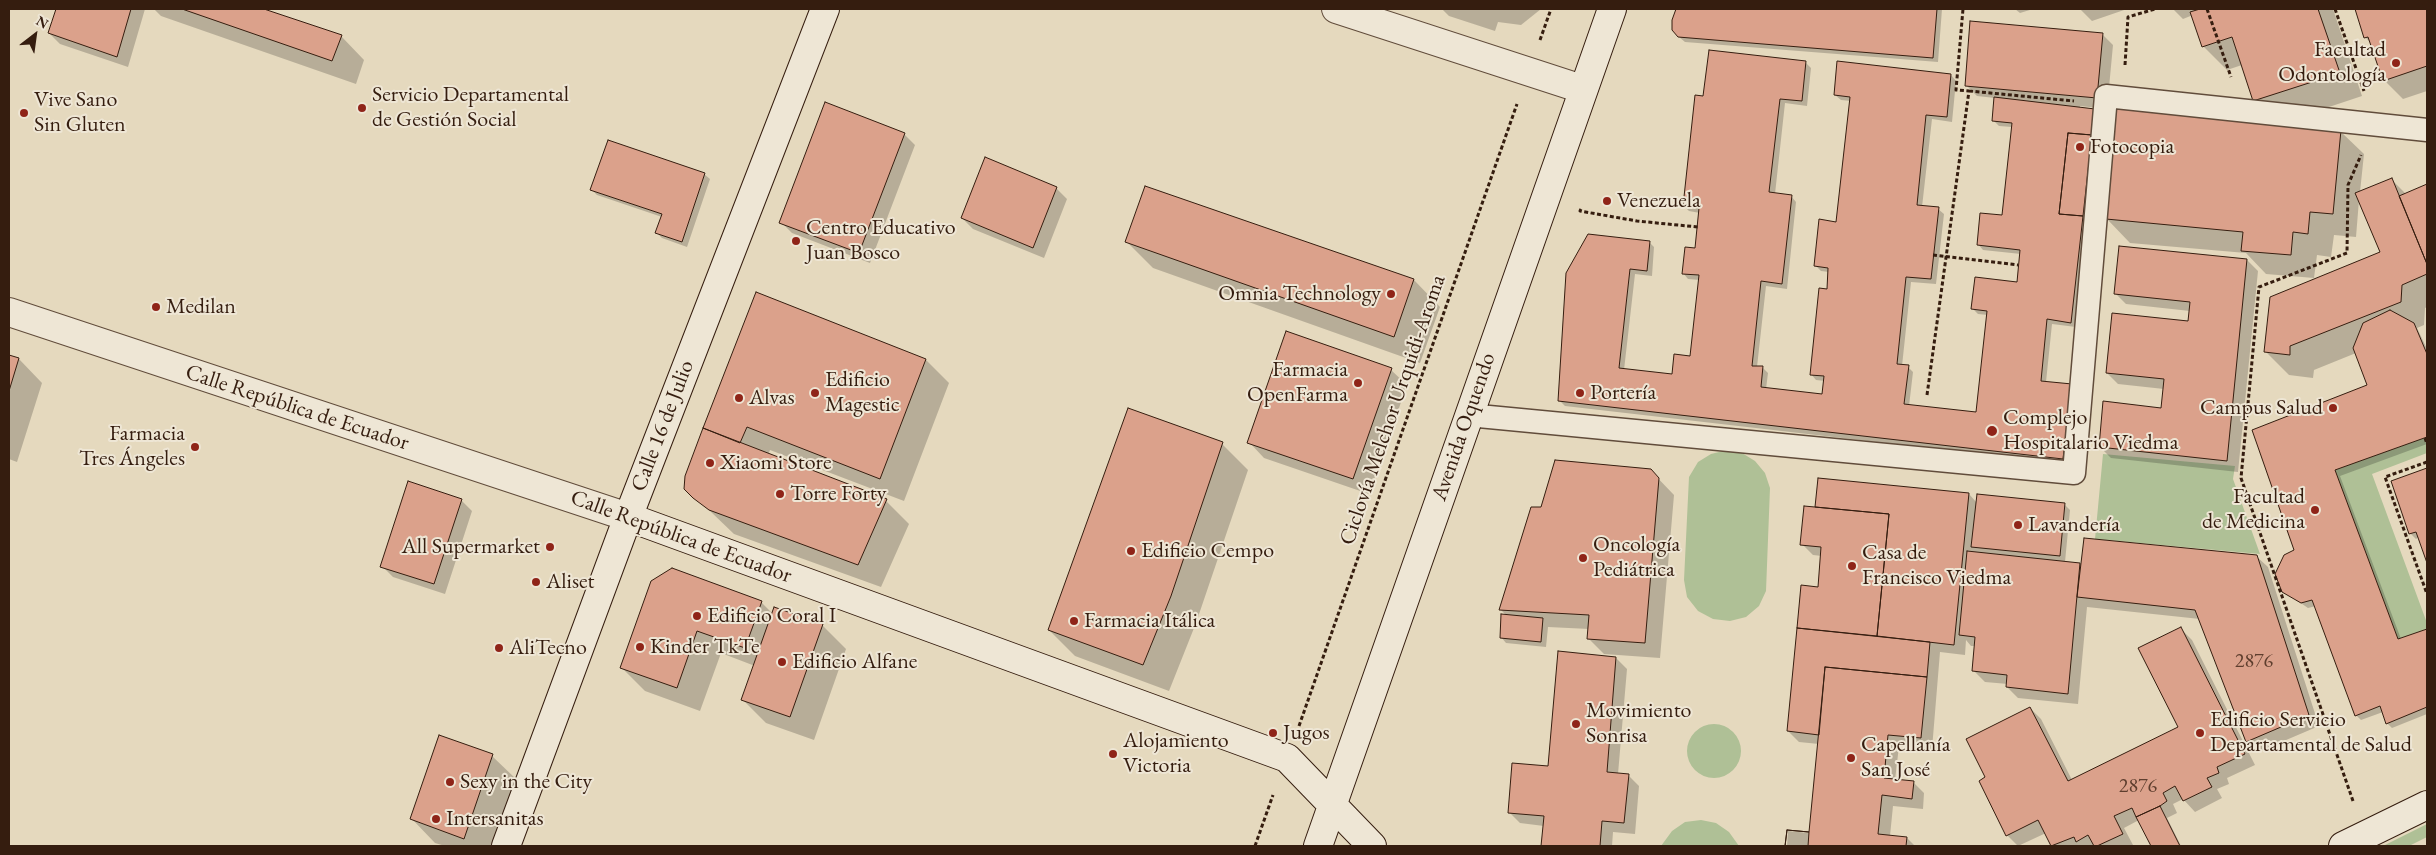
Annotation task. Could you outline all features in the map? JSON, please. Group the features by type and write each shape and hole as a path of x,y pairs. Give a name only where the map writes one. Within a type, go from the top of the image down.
{"main road":[{"name":"Calle 16 de Julio","path":"506,846 628,517 825,9"},
{"path":"1336,9 1582,90"},
{"name":"Avenida Oquendo","path":"1318,846 1612,9"},
{"name":"Calle República de Ecuador","path":"9,312 628,517 1287,758 1333,802 1372,846"},
{"path":"2343,846 2427,805"}],"lane":[{"path":"1468,415 2074,473 2106,96 2427,130"}],"path":[{"path":"1548,19 1551,9"},
{"path":"1927,395 1970,92 1956,90 1963,9"},
{"path":"2207,9 2229,72"},
{"path":"2335,9 2375,124 2348,184 2347,253 2259,287 2241,478 2348,792"},
{"name":"Ciclovía Melchor Urquidi-Aroma","path":"1299,726 1517,105"},
{"path":"1583,203 1580,212 1637,221 1698,227"},
{"path":"1934,255 2018,265"},
{"path":"2425,438 2427,444"},
{"path":"2427,462 2385,477 2427,594"},
{"path":"1255,846 1273,797"}],"green space":[{"path":"2427,437 2427,453 2372,474 2427,623 2427,629 2398,639 2335,470"},
{"path":"1727,450 1742,453 1755,461 1765,473 1770,488 1766,591 1759,606 1746,617 1730,621 1713,619 1698,611 1687,597 1684,580 1689,477 1698,462 1711,454"},
{"path":"2103,454 2235,466 2233,479 2260,554 2095,539"},
{"path":"1714,724 1724,726 1733,732 1739,741 1741,751 1739,761 1733,770 1724,776 1714,778 1704,776 1695,770 1689,761 1687,751 1689,741 1695,732 1704,726"},
{"path":"1701,820 1716,823 1729,832 1739,846 1661,846 1672,831 1685,822"},
{"path":"2427,824 2427,837 2409,846 2383,846"}],"building":[{"path":"56,9 131,9 117,57 48,33"},
{"path":"182,9 264,9 342,35 332,61"},
{"path":"1676,9 1937,9 1933,58 1678,37 1672,30 1672,20"},
{"path":"2200,9 2318,9 2340,73 2253,101 2232,37 2202,47 2190,12"},
{"path":"2355,9 2427,9 2427,66 2383,81 2368,37 2364,38"},
{"path":"1970,21 2103,33 2097,98 1965,86"},
{"path":"1709,50 1806,61 1802,101 1780,99 1769,192 1792,195 1782,284 1761,281 1752,366 1763,366 1761,387 1822,394 1824,376 1810,375 1819,288 1827,289 1828,268 1814,266 1819,219 1836,222 1850,97 1834,95 1837,61 1951,74 1947,117 1926,115 1917,205 1939,207 1931,279 1906,277 1897,364 1909,365 1904,404 1976,412 1987,311 1971,309 1975,277 2017,282 2020,250 1977,245 1980,213 2002,215 2012,123 1992,121 1994,97 2095,109 2092,135 2068,133 2059,214 2083,216 2071,323 2047,319 2041,381 2072,384 2063,459 1558,401 1566,273 1588,234 1650,241 1647,271 1630,269 1619,368 1672,374 1674,354 1690,356 1699,275 1682,274 1685,247 1695,248 1699,208 1683,206 1695,95 1703,96"},
{"path":"825,102 905,133 859,253 779,223"},
{"path":"2116,108 2341,130 2333,214 2310,212 2308,234 2293,232 2291,255 2241,251 2243,232 2106,219"},
{"path":"2068,133 2092,135 2083,216 2059,214"},
{"path":"608,140 705,173 682,242 655,233 662,214 590,190"},
{"path":"985,157 1057,187 1033,248 961,218"},
{"path":"2392,178 2427,264 2427,274 2402,285 2401,302 2290,346 2290,355 2264,352 2270,297 2380,252 2355,193"},
{"path":"2427,184 2427,264 2399,196"},
{"path":"1145,186 1414,279 1394,337 1125,242"},
{"path":"2119,246 2247,259 2227,461 2099,447 2103,401 2161,408 2164,379 2106,373 2112,313 2188,321 2190,302 2114,294"},
{"name":"Edificio Magestic","path":"756,292 926,359 880,479 747,427 740,443 703,428"},
{"name":"Facultad de Medicina","path":"2390,310 2414,323 2427,354 2427,437 2335,470 2398,639 2427,629 2427,707 2386,724 2380,706 2355,716 2312,600 2301,603 2282,592 2275,574 2284,555 2294,550 2252,430 2367,385 2353,348 2363,323"},
{"path":"1286,331 1392,368 1353,479 1247,443"},
{"path":"9,355 19,358 9,391"},
{"name":"Edificio Cempo","path":"1128,408 1223,442 1171,596 1143,665 1048,630"},
{"name":"Torre Forty","path":"703,428 887,499 858,565 709,510 693,498 684,489 685,476"},
{"name":"Oncología Pediátrica","path":"1555,460 1651,469 1659,478 1645,643 1587,639 1589,615 1499,610 1531,507 1541,507"},
{"path":"2427,468 2427,563 2416,532 2409,534 2391,481"},
{"path":"1818,478 1969,493 1954,645 1877,636 1889,514 1815,507"},
{"path":"408,481 462,499 434,584 380,567"},
{"name":"Lavandería","path":"1977,494 2065,503 2060,556 1971,547"},
{"name":"Casa de Francisco Viedma","path":"1804,506 1889,514 1877,636 1797,628 1801,585 1818,587 1821,547 1800,545"},
{"path":"2084,538 2257,555 2309,715 2246,742 2195,610 2077,597"},
{"path":"1967,551 2080,563 2068,694 2006,687 2007,675 1972,671 1975,637 1959,635"},
{"name":"Edificio Coral I","path":"672,568 762,601 745,648 697,631 677,688 620,668 651,581"},
{"name":"Edificio Alfane","path":"774,607 823,624 790,717 741,700"},
{"path":"1501,614 1543,618 1541,642 1500,638"},
{"name":"Edificio Servicio Departamental de Salud","path":"2181,627 2245,754 2217,767 2219,773 2207,778 2212,787 2183,801 2175,786 2163,793 2167,801 2160,806 2136,817 2132,808 2114,816 2123,834 2097,846 2094,846 2088,835 2076,842 2074,837 2051,846 2038,820 2006,836 1979,781 1985,777 1966,739 2030,707 2068,781 2178,727 2138,648"},
{"path":"1797,628 1930,642 1927,677 1825,667 1819,735 1787,731"},
{"path":"1558,651 1616,657 1607,772 1629,774 1624,823 1602,821 1600,846 1541,846 1544,816 1508,813 1512,763 1548,766"},
{"name":"Capellanía San José","path":"1825,667 1927,677 1921,738 1888,735 1884,778 1914,781 1912,799 1882,795 1878,834 1907,837 1906,846 1785,846 1787,830 1809,832"},
{"path":"439,735 493,754 464,839 410,819"},
{"path":"2160,806 2180,846 2151,846 2136,817"},
{"path":"1787,830 1809,832 1808,846 1785,846"}],"place":[{"name":"Facultad Odontología","path":"2396,63"},
{"name":"Servicio Departamental de Gestión Social","path":"362,108"},
{"name":"Vive Sano Sin Gluten","path":"24,113"},
{"name":"Fotocopia","path":"2080,147"},
{"name":"Venezuela","path":"1607,201"},
{"name":"Centro Educativo Juan Bosco","path":"796,241"},
{"name":"Omnia Technology","path":"1391,294"},
{"name":"Medilan","path":"156,307"},
{"name":"Farmacia OpenFarma","path":"1358,383"},
{"name":"Edificio Magestic","path":"815,393"},
{"name":"Portería","path":"1580,393"},
{"name":"Alvas","path":"739,398"},
{"name":"Campus Salud","path":"2333,408"},
{"name":"Complejo Hospitalario Viedma","path":"1992,431"},
{"name":"Farmacia Tres Ángeles","path":"195,447"},
{"name":"Xiaomi Store","path":"710,463"},
{"name":"Torre Forty","path":"780,494"},
{"name":"Facultad de Medicina","path":"2315,510"},
{"name":"Lavandería","path":"2018,525"},
{"name":"All Supermarket","path":"550,547"},
{"name":"Edificio Cempo","path":"1131,551"},
{"name":"Oncología Pediátrica","path":"1583,558"},
{"name":"Casa de Francisco Viedma","path":"1852,566"},
{"name":"Aliset","path":"536,582"},
{"name":"Edificio Coral I","path":"697,616"},
{"name":"Farmacia Itálica","path":"1074,621"},
{"name":"Kinder TkTe","path":"640,647"},
{"name":"AliTecno","path":"499,648"},
{"name":"Edificio Alfane","path":"782,662"},
{"name":"Movimiento Sonrisa","path":"1576,724"},
{"name":"Jugos","path":"1273,733"},
{"name":"Edificio Servicio Departamental de Salud","path":"2200,733"},
{"name":"Alojamiento Victoria","path":"1113,754"},
{"name":"Capellanía San José","path":"1851,758"},
{"name":"Sexy in the City","path":"450,782"},
{"name":"Intersanitas","path":"436,819"}]}
